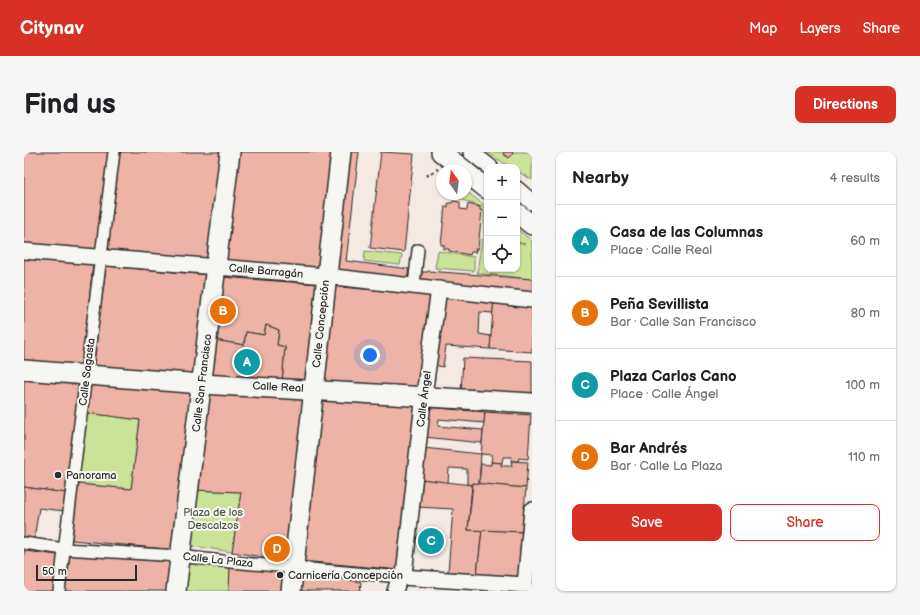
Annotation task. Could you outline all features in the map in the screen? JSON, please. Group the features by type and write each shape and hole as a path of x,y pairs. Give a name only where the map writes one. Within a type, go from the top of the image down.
{"street":[{"name":"Calle Sagasta","path":"59,591 114,152"},
{"name":"Calle San Francisco","path":"176,591 179,556 202,384 230,152"},
{"name":"Calle Concepción","path":"291,591 341,152"},
{"path":"441,152 456,164"},
{"path":"471,152 486,164"},
{"path":"472,177 484,187"},
{"path":"520,192 532,202"},
{"path":"520,215 532,225"},
{"path":"414,285 418,250"},
{"name":"Calle Barragán","path":"24,251 326,276 414,285 532,300"},
{"name":"Calle Ángel","path":"395,591 401,577 404,575 424,396 439,289"},
{"name":"Calle Real","path":"24,370 202,384 313,389 532,403"},
{"path":"527,587 532,510"},
{"name":"Calle La Plaza","path":"24,543 64,549 179,556 294,568 527,587"}],"green space":[{"path":"487,152 532,152 532,180 520,173 520,164 505,164"},
{"path":"472,196 484,205 484,208 463,200 472,200"},
{"path":"520,231 532,241 532,279 477,273 482,239 484,239 484,272 520,272 520,243 525,244 520,243"},
{"path":"365,251 402,255 400,265 364,261"},
{"path":"438,251 474,257 474,271 435,268"},
{"path":"87,413 140,420 131,489 78,484"},
{"name":"Plaza de los Descalzos","path":"192,490 241,492 232,552 186,545"},
{"name":"Plaza de los Descalzos","path":"181,560 230,567 229,591 179,591"}],"building":[{"path":"24,152 108,152 96,252 24,246"},
{"path":"120,152 225,152 212,263 107,254"},
{"path":"236,152 336,152 323,273 223,264"},
{"path":"346,152 359,152 346,261 409,269 407,280 332,273"},
{"path":"381,152 414,154 404,252 370,248"},
{"path":"504,152 513,153 509,158 503,154"},
{"path":"453,201 460,202 460,209 467,210 468,204 480,207 480,210 482,210 478,249 475,249 476,252 471,252 470,255 449,251 449,249 444,249 444,245 441,245 445,206 448,207 448,203 452,203"},
{"path":"24,257 93,264 82,368 24,363"},
{"path":"106,266 209,275 198,378 93,368"},
{"path":"428,271 532,279 532,292 421,281 422,272"},
{"path":"220,277 319,284 311,385 282,382 285,347 277,345 279,330 266,325 264,335 246,332 244,345 214,340"},
{"path":"329,286 432,295 420,392 320,385"},
{"path":"443,294 494,297 493,313 480,312 479,334 491,336 490,349 446,346 443,367 434,365"},
{"path":"494,297 532,302 532,352 490,349"},
{"path":"266,325 279,330 277,345 285,347 282,382 209,377 214,340 244,345 246,332 264,335"},
{"path":"463,358 532,361 532,397 461,393"},
{"path":"24,377 80,382 66,493 24,487"},
{"path":"91,382 196,392 176,550 72,540 78,484 131,489 140,420 87,413"},
{"path":"207,391 307,395 288,561 232,552 241,492 192,490"},
{"path":"319,396 419,402 400,570 301,561"},
{"path":"426,407 485,412 484,423 439,419 438,426 483,430 482,443 424,437"},
{"path":"485,412 531,415 528,459 519,458 518,461 511,461 512,457 503,457 502,463 491,462 492,455 481,454"},
{"path":"423,448 481,454 479,484 467,484 467,469 449,468 448,483 420,479"},
{"path":"511,461 528,462 526,488 479,484 481,464 491,465 491,462 502,463 501,466 512,466"},
{"path":"420,479 472,485 468,530 482,530 477,574 448,572 453,509 417,507"},
{"path":"473,483 526,488 522,532 468,530"},
{"path":"24,487 66,493 64,511 39,508 34,539 24,538"},
{"path":"482,530 522,532 518,577 477,574"},
{"path":"24,551 59,555 54,591 24,591"},
{"path":"70,555 176,562 171,591 65,591"},
{"path":"230,567 287,572 285,591 229,591"},
{"path":"299,573 361,582 360,591 296,591"}],"place":[{"name":"Peña Sevillista","path":"223,311"},
{"name":"Casa de las Columnas","path":"247,362"},
{"name":"Panorama","path":"58,475"},
{"name":"Plaza Carlos Cano","path":"431,541"},
{"name":"Bar Andrés","path":"277,549"},
{"name":"Carnicería Concepción","path":"280,575"}]}
